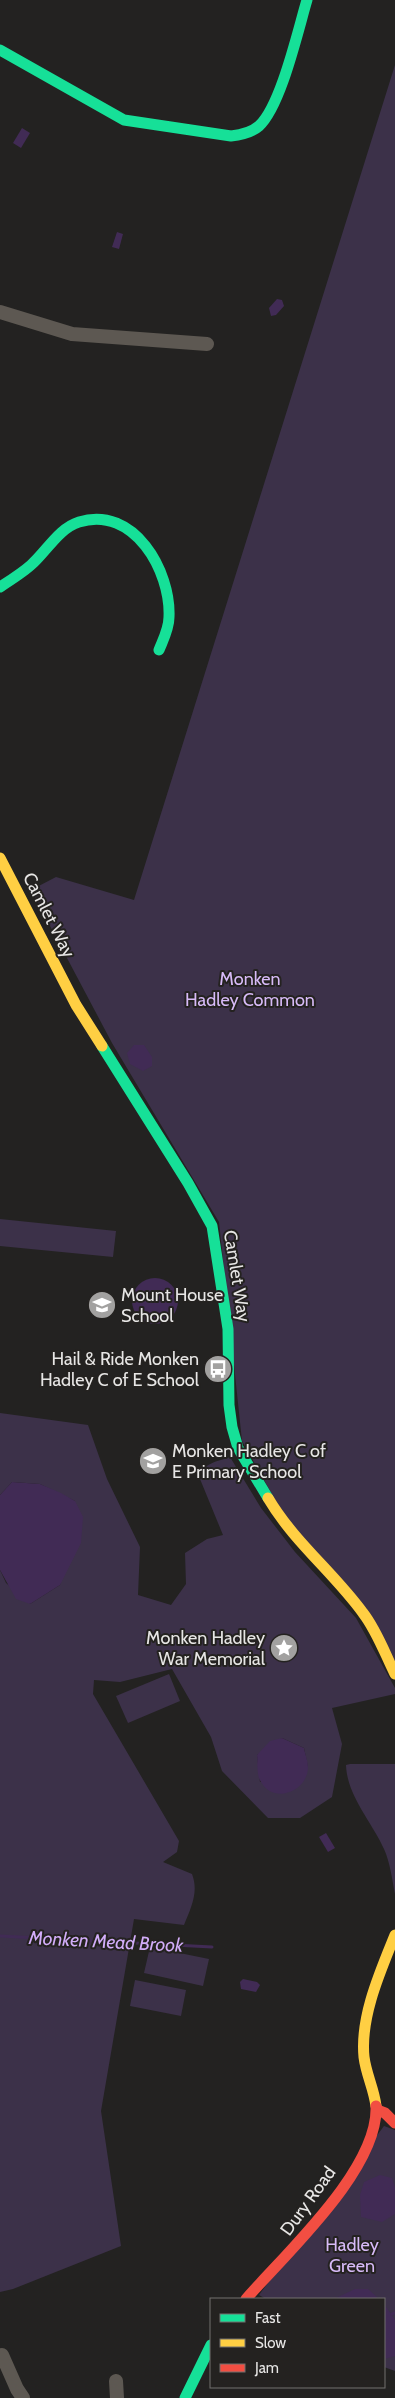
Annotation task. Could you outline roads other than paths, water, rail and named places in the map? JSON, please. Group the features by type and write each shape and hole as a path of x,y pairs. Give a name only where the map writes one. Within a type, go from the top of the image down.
{"street":[{"path":"0,50 124,120 230,136 243,135 254,130 268,114 307,0"},
{"path":"0,312 72,334 207,344"},
{"path":"0,586 31,564 76,523 101,520 115,523 136,536 151,552 163,579 169,618 159,650"},
{"name":"Camlet Way","path":"0,858 76,1005 188,1183 212,1226 223,1286 228,1338 229,1405 232,1428 238,1448 274,1508 310,1554 346,1591 364,1615 395,1674"},
{"path":"395,1935 378,1986 363,2042 364,2056 375,2092 377,2110 384,2113 395,2123"},
{"name":"Dury Road","path":"247,2298 294,2250 327,2208 368,2142 377,2110"},
{"path":"185,2398 210,2347"},
{"path":"2,2355 17,2390 23,2398"},
{"path":"116,2381 117,2398"}],"waterway":[{"name":"Monken Mead Brook","path":"0,1936 212,1947"}],"place":[{"name":"Mount House School","path":"102,1305"},
{"name":"Hail & Ride Monken Hadley C of E School","path":"218,1369"},
{"name":"Monken Hadley C of E Primary School","path":"153,1461"},
{"name":"Monken Hadley War Memorial","path":"284,1648"}],"park label":[{"name":"Monken Hadley Common","path":"250,990"},
{"name":"Hadley Green","path":"352,2255"}]}
